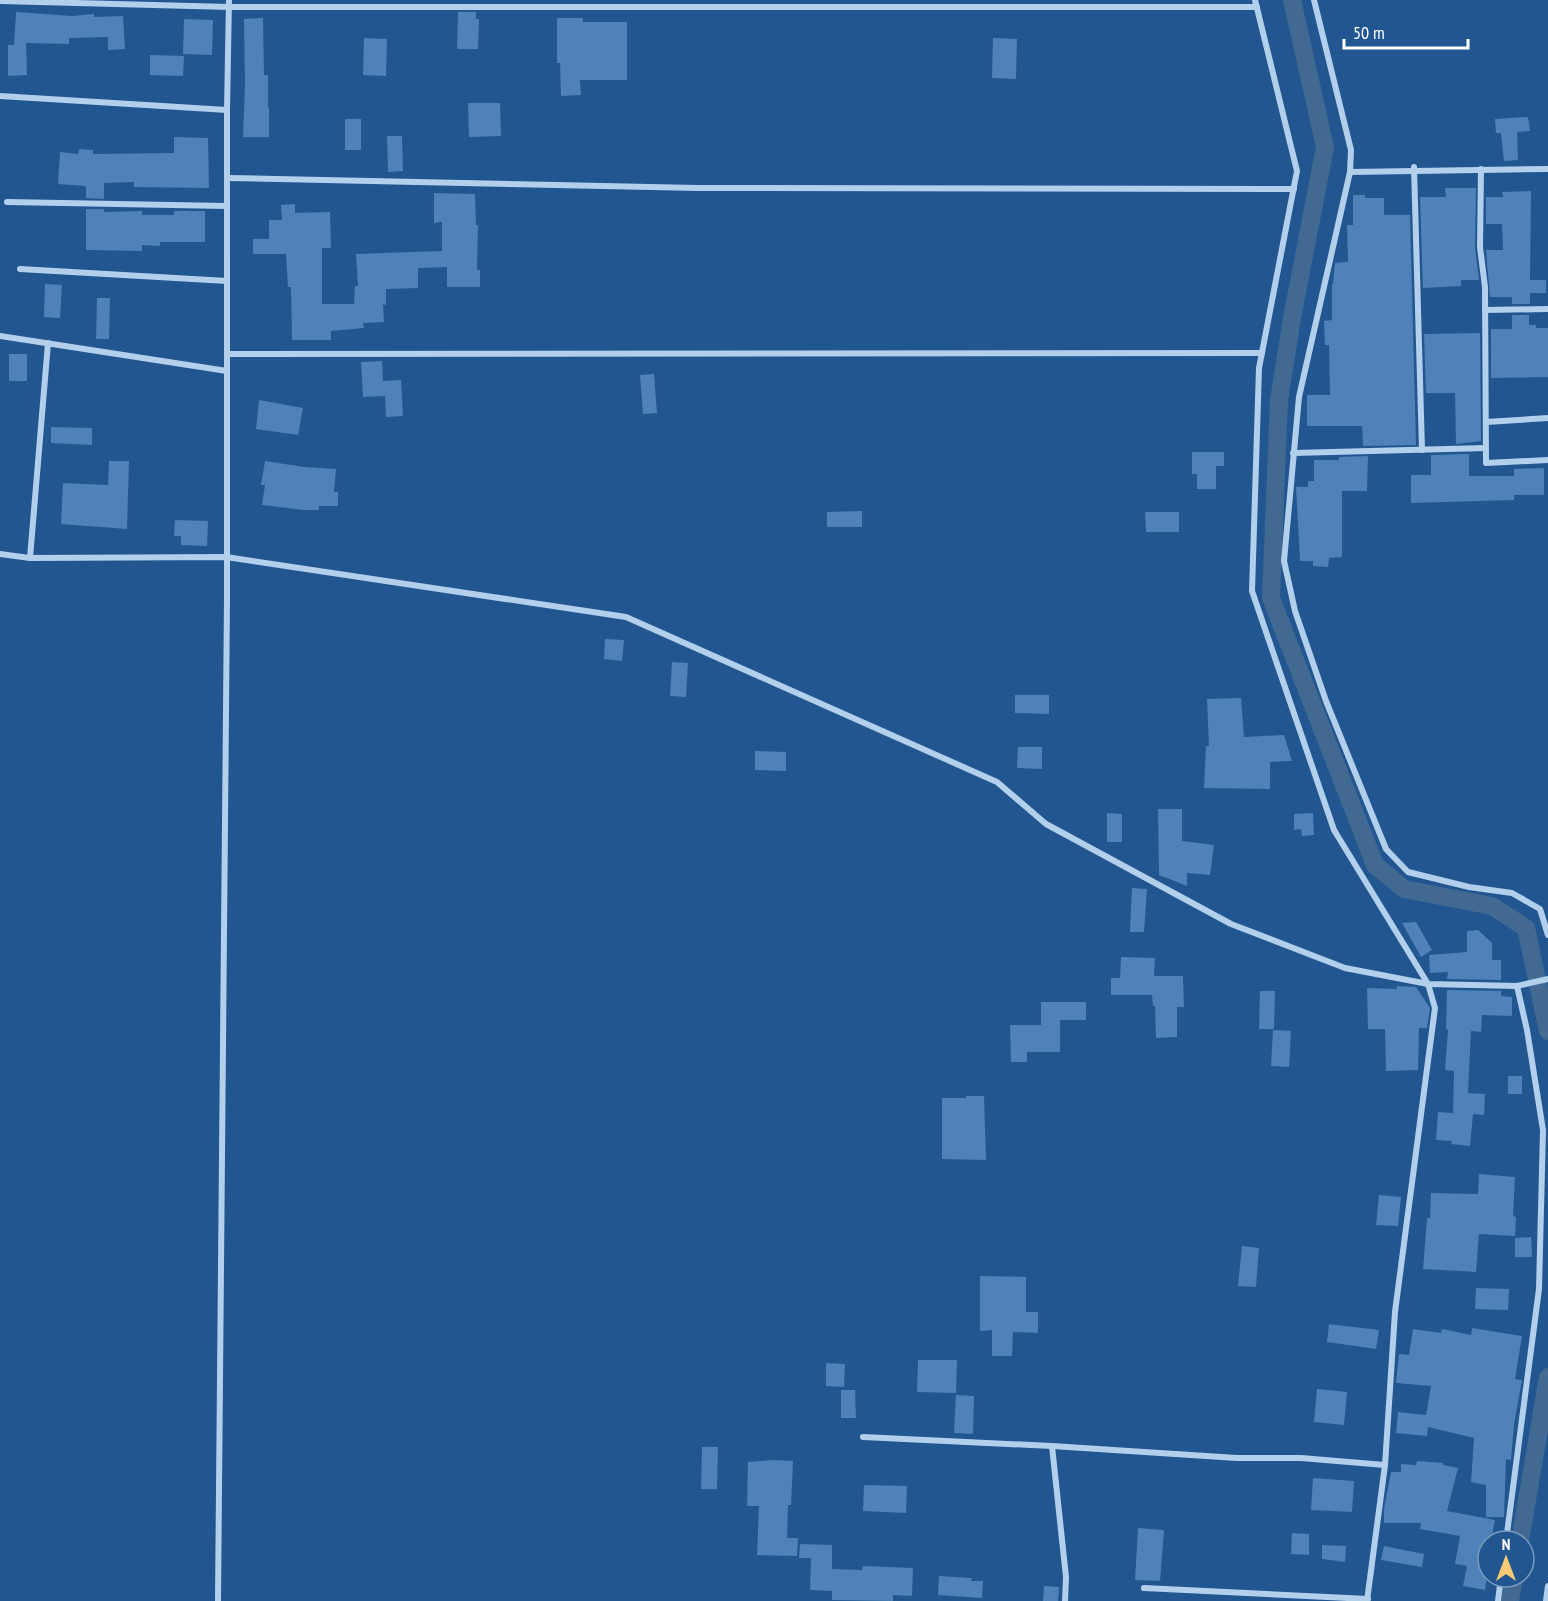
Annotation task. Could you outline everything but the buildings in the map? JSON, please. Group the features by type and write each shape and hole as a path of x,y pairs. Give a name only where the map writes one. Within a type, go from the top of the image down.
{"street":[{"path":"1314,0 1351,150 1350,172 1299,396 1284,561 1295,611 1326,701 1386,849 1408,872 1469,887 1512,893 1540,909 1548,935"},
{"path":"0,1 1256,4 1297,171 1259,368 1252,591 1334,830 1428,984 1435,1008 1395,1312 1385,1466 1368,1600 1144,1588"},
{"path":"218,1601 229,3"},
{"path":"0,96 227,110"},
{"path":"1350,172 1414,169 1548,169"},
{"path":"1414,169 1422,450"},
{"path":"1481,170 1480,247 1485,287 1486,463 1548,460"},
{"path":"228,178 698,188 1294,189"},
{"path":"7,202 227,207"},
{"path":"20,269 227,281"},
{"path":"1485,310 1548,309"},
{"path":"0,336 227,370"},
{"path":"30,558 48,343"},
{"path":"227,354 1262,353"},
{"path":"1486,422 1548,418"},
{"path":"1293,453 1486,448"},
{"path":"0,555 30,558 226,557 626,618 997,782 1046,824 1231,924 1345,968 1428,984 1517,987 1548,979"},
{"path":"1508,1529 1539,1289 1543,1130 1527,1030 1517,987"},
{"path":"863,1437 1237,1458 1301,1458 1385,1466"},
{"path":"1053,1446 1066,1577 1065,1601"},
{"path":"1546,1601 1548,1586"}],"waterway":[{"path":"1292,0 1325,147 1292,318 1279,400 1271,598 1375,865 1404,889 1492,906 1526,928 1548,1031"},
{"path":"1522,1529 1548,1377"},
{"path":"1510,1601 1512,1589"}]}
